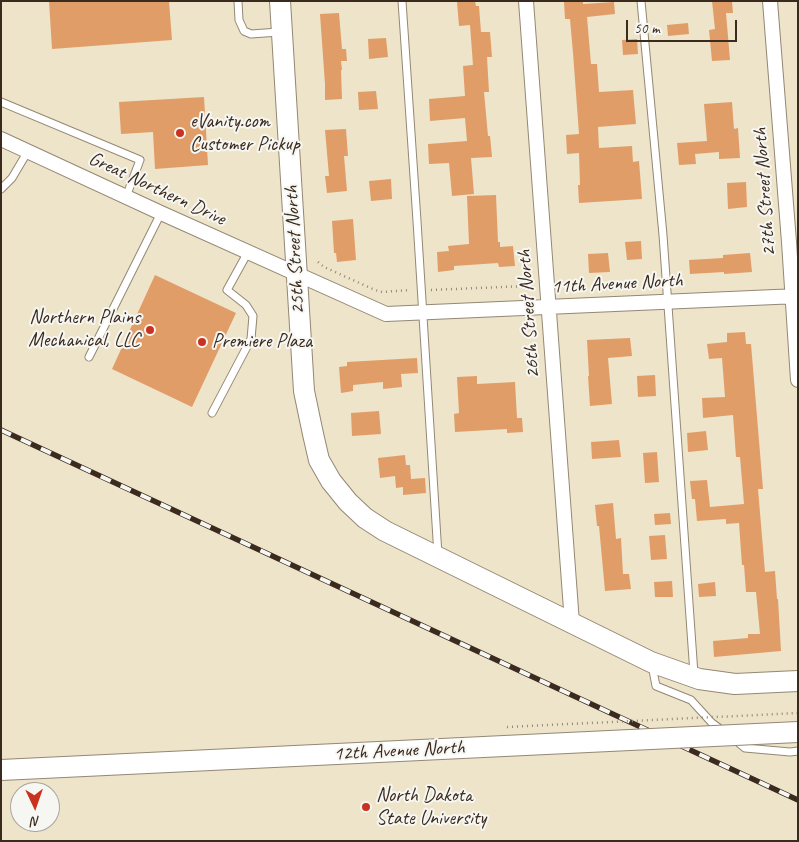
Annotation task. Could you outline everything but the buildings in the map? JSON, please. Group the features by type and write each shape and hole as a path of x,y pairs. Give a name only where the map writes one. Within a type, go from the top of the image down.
{"street":[{"name":"25th Street North","path":"280,1 304,391 319,460 330,481 365,518 385,531 438,557"},
{"name":"26th Street North","path":"526,1 572,623"},
{"name":"27th Street North","path":"770,1 795,296 798,380"},
{"name":"Great Northern Drive","path":"1,138 297,274"},
{"name":"11th Avenue North","path":"297,274 386,314 795,296"},
{"path":"438,557 651,662 694,677 734,684 798,681"},
{"name":"12th Avenue North","path":"1,770 798,732"}],"lane":[{"path":"238,1 240,20 244,30 251,34 282,32"},
{"path":"402,1 438,557"},
{"path":"641,1 662,234 694,677"},
{"path":"1,102 140,160 126,197"},
{"path":"1,189 12,178 28,151"},
{"path":"89,358 161,213"},
{"path":"212,413 251,339 253,316 246,305 227,290 248,252"},
{"path":"651,662 656,686 692,700 712,723 745,748 798,751"}],"railway":[{"path":"1,430 798,800"}],"place":[{"name":"eVanity.com Customer Pickup","path":"180,133"},
{"name":"Northern Plains Mechanical, LLC","path":"150,330"},
{"name":"Premiere Plaza","path":"202,342"},
{"name":"North Dakota State University","path":"366,807"}]}
